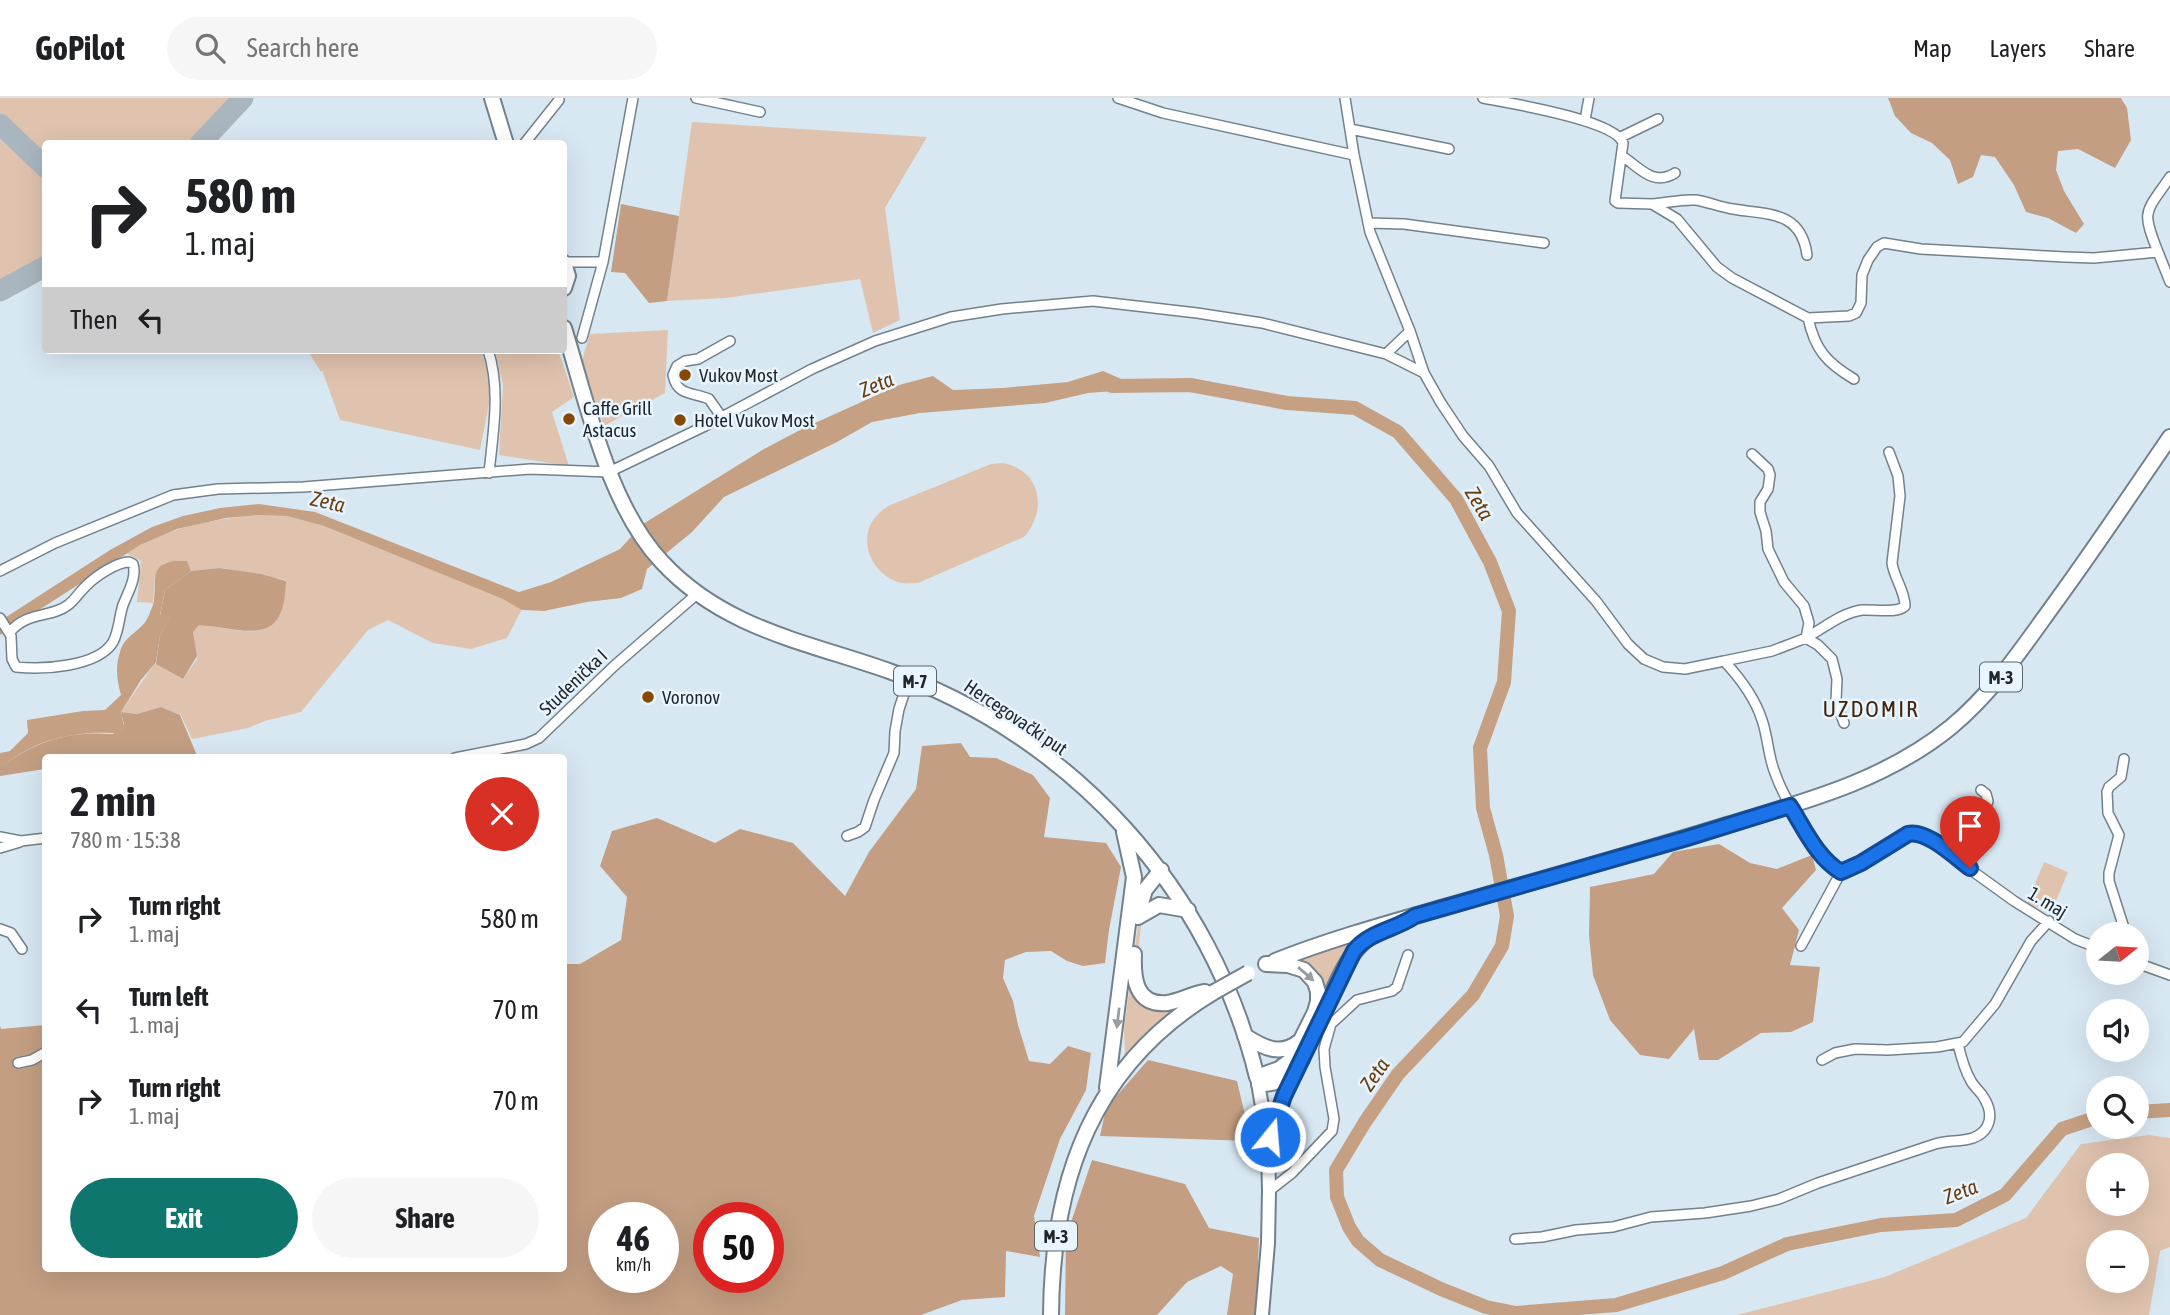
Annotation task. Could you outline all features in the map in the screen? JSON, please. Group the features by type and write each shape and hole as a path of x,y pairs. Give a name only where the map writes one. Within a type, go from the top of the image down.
{"main road":[{"path":"492,98 505,140"},
{"name":"M-7","path":"567,338 609,472"},
{"name":"M-3","path":"1051,1315 1052,1264 1063,1201 1082,1143 1107,1093 1124,1069 1156,1034 1191,1006 1248,972 1301,951 1790,806 1841,789 1895,764 1937,738 1978,702 2007,670 2170,437"},
{"name":"Hercegovački put","path":"609,472 629,516 657,557 681,581 724,612 753,626 911,679 965,703 1015,734 1068,775 1122,826 1160,870 1188,909 1208,946 1245,1036"},
{"path":"1107,1093 1135,877 1122,826"},
{"path":"1135,877 1146,871 1160,870"},
{"path":"1160,870 1145,890 1138,917 1133,975 1136,985 1142,994 1153,1001 1166,1003 1197,993 1213,992"},
{"path":"1138,917 1159,905 1188,909"},
{"path":"1258,1081 1279,1082 1297,1066 1357,947 1371,936 1415,916"},
{"path":"1258,1081 1289,1062 1318,1004 1315,982 1299,967 1266,964"},
{"path":"1245,1036 1261,1046 1277,1050 1290,1048 1302,1039"},
{"name":"M-7","path":"1245,1036 1258,1081"},
{"path":"1268,1147 1279,1108 1297,1066"},
{"path":"1258,1081 1268,1147 1269,1191 1262,1315"}],"street":[{"path":"582,338 603,262 633,98"},
{"path":"696,98 760,112"},
{"path":"1118,98 1163,113 1354,155"},
{"path":"1345,98 1368,223 1424,373 1440,403 1463,436 1489,466 1517,513 1596,601 1628,644 1644,659 1663,667 1685,669 1772,651 1806,638 1835,620 1857,611 1898,611 1905,606 1905,598 1893,572 1892,563 1900,496 1898,476 1889,452"},
{"path":"1483,98 1585,120 1621,137 1622,156 1615,201 1618,203 1652,204 1696,200 1733,209 1771,213 1797,230 1805,241 1807,255"},
{"path":"1585,120 1589,98"},
{"path":"527,140 559,100"},
{"path":"1621,137 1658,119"},
{"path":"1350,130 1449,149"},
{"path":"1622,156 1639,170 1654,177 1675,173"},
{"path":"2170,177 2147,212 2147,223 2170,282"},
{"path":"1652,204 1677,219 1717,267 1732,278 1808,318 1850,316 1856,313 1861,303 1865,267 1877,247 1884,243 1982,254 2094,258 2158,252"},
{"path":"1368,223 1404,224 1544,243"},
{"path":"567,263 603,262"},
{"path":"567,283 587,264"},
{"path":"0,571 43,548 173,495 218,489 303,487 530,469 609,472 812,369 875,341 951,317 1002,309 1093,301 1197,313 1262,323 1386,354 1424,373"},
{"path":"1808,318 1816,346 1828,361 1854,379"},
{"path":"1386,354 1410,331"},
{"path":"722,416 709,398 690,395 679,389 673,375 677,366 685,361 698,359 730,341"},
{"path":"489,354 494,373 495,396 489,473"},
{"path":"1752,454 1770,475 1768,489 1760,502 1768,549 1784,582 1804,606 1809,623 1806,638"},
{"path":"0,618 9,631 12,659 16,667 64,666 85,661 105,652 115,638 134,577 133,564 120,563 89,583 67,606 37,615 9,631"},
{"name":"Studenička I","path":"475,754 526,744 539,738 614,666 697,594"},
{"path":"1806,638 1832,659 1838,679 1836,701 1844,723"},
{"path":"1724,661 1737,674 1756,704 1763,722 1769,756 1790,806 1819,851 1841,872 1801,946"},
{"path":"847,836 865,827 894,752 900,709 911,679"},
{"path":"2122,922 2109,881 2119,835 2108,813 2107,792 2121,777 2124,759"},
{"path":"1965,864 1988,801 1986,794 1980,790"},
{"name":"1. maj","path":"1841,872 1915,832 1930,838 2014,901 2086,943"},
{"path":"0,837 21,841"},
{"path":"0,848 21,841 42,838"},
{"path":"1822,1060 1835,1053 1855,1049 1888,1050 1958,1044 1968,1038 1995,1004 2031,941 2049,921"},
{"path":"0,929 11,933 22,949"},
{"path":"1269,1191 1292,1173 1332,1131 1334,1119 1324,1049 1331,1024 1357,1000 1396,987 1408,955"},
{"path":"2149,967 2170,975"},
{"path":"1515,1239 1613,1227 1651,1217 1751,1206 1779,1199 1934,1144 1969,1139 1989,1126 1989,1111 1984,1098 1967,1073 1958,1044"},
{"path":"18,1063 42,1054"}],"shaded area":[{"path":"0,98 233,98 195,140 42,140 42,153 0,113"},
{"path":"1888,98 2121,98 2127,108 2131,140 2115,168 2078,149 2058,151 2056,170 2064,191 2084,224 2076,233 2048,218 2026,212 2014,185 1995,157 1981,155 1973,177 1958,184 1950,160 1932,143 1911,133 1895,116"},
{"path":"692,122 927,137 885,208 900,320 873,333 860,279 726,298 667,301"},
{"path":"0,138 42,177 42,259 0,282"},
{"path":"621,204 679,216 667,301 649,303 625,273 611,272"},
{"path":"668,330 665,393 604,426 581,364 590,334"},
{"path":"310,354 482,354 489,376 489,404 480,450 340,420 322,370 321,372"},
{"path":"496,354 559,354 574,397 552,412 569,466 499,455 503,385"},
{"path":"1103,371 1126,381 1128,390 1088,393 1045,403 920,413 872,422 724,497 692,532 647,569 642,589 621,598 544,611 522,610 503,599 324,526 287,516 259,515 226,518 177,529 140,545 0,635 0,621 110,550 152,527 183,516 220,508 259,504 315,512 519,592 551,582 620,549 643,524 764,449 899,385 933,376 953,390 1003,388 1068,382"},
{"path":"1002,463 1025,473 1037,492 1036,515 1024,537 918,583 892,580 878,569 869,553 867,535 871,523 883,510 991,464"},
{"path":"259,515 287,516 324,526 504,599 522,609 507,638 471,649 433,643 388,620 368,630 301,712 248,728 192,739 181,715 161,707 137,714 121,712 155,663 183,679 197,659 193,631 200,624 248,631 260,630 270,625 278,616 286,580 223,568 191,571 186,561 164,563 155,577 153,603 137,602 141,561 126,553 157,537 190,526"},
{"path":"174,561 187,561 191,571 165,590 160,615 171,616 160,636 156,662 121,712 125,732 91,733 54,739 0,765 0,753 10,751 28,733 27,720 105,710 121,695 117,669 122,646 149,615 154,603 157,570"},
{"path":"220,568 286,581 284,603 271,626 260,630 199,625 193,632 197,656 183,679 156,664 160,636 170,617 160,616 165,590 191,571"},
{"path":"161,707 180,715 196,754 42,754 42,769 0,776 0,765 42,743 82,734 113,734 124,724 121,712 137,714"},
{"path":"961,743 970,757 996,758 1033,775 1050,798 1044,837 1106,843 1121,867 1105,963 1083,966 1067,961 1051,951 1026,952 1005,960 1003,978 1013,1001 1029,1061 1050,1064 1068,1046 1091,1053 1086,1090 1060,1139 1034,1216 1040,1257 1006,1251 1005,1297 962,1300 921,1315 0,1315 0,1026 1,1029 42,1025 42,1272 567,1272 567,964 580,964 621,940 627,897 600,866 612,831 657,818 715,843 740,829 793,843 845,896 869,852 916,789 922,746"},
{"path":"1719,844 1750,863 1777,869 1812,855 1816,870 1782,908 1799,930 1790,965 1820,967 1813,1022 1791,1032 1761,1033 1718,1060 1699,1060 1694,1029 1669,1059 1640,1055 1610,1020 1593,975 1589,935 1590,887 1654,874 1673,852"},
{"path":"2044,862 2068,872 2051,913 2027,903"},
{"path":"1143,888 1136,971 1147,999 1193,998 1123,1065 1124,1029"},
{"path":"1364,938 1350,958 1300,1062 1273,1076 1325,994 1322,982 1313,968 1296,960"},
{"path":"1148,1060 1237,1081 1251,1141 1100,1136 1106,1108"},
{"path":"2149,1135 2170,1138 2170,1247 2160,1251 2149,1315 1737,1315 1885,1277 2026,1218 2081,1144 2119,1139 2149,1139"},
{"path":"1092,1160 1185,1184 1209,1228 1259,1238 1256,1315 1227,1315 1233,1274 1221,1266 1187,1282 1157,1315 1065,1315 1066,1237"}],"waterway":[{"name":"Zeta","path":"1112,386 1190,385 1287,403 1355,408 1398,432 1456,499 1490,562 1509,611 1504,682 1480,748 1483,808 1496,855 1507,916 1502,946 1473,995 1398,1074 1336,1170 1337,1197 1349,1227 1358,1241 1380,1260 1486,1307 1516,1313 1616,1305 1723,1273 1787,1244 1881,1225 1956,1220 2005,1195 2062,1129 2086,1121"},
{"name":"Zeta","path":"2149,1111 2170,1110"}],"taxiway":[{"path":"204,140 243,98"},
{"path":"0,124 42,164"},
{"path":"0,291 42,268"}],"place":[{"name":"Vukov Most","path":"685,375"},
{"name":"Caffe Grill Astacus","path":"569,419"},
{"name":"Hotel Vukov Most","path":"680,420"},
{"name":"Voronov","path":"648,697"}],"district":[{"name":"UZDOMIR","path":"1871,709"}],"route":[{"path":"1270,1137 1276,1114 1297,1066 1354,951 1371,936 1415,916 1790,806 1819,851 1841,872 1915,832 1930,838 1970,868"}]}
